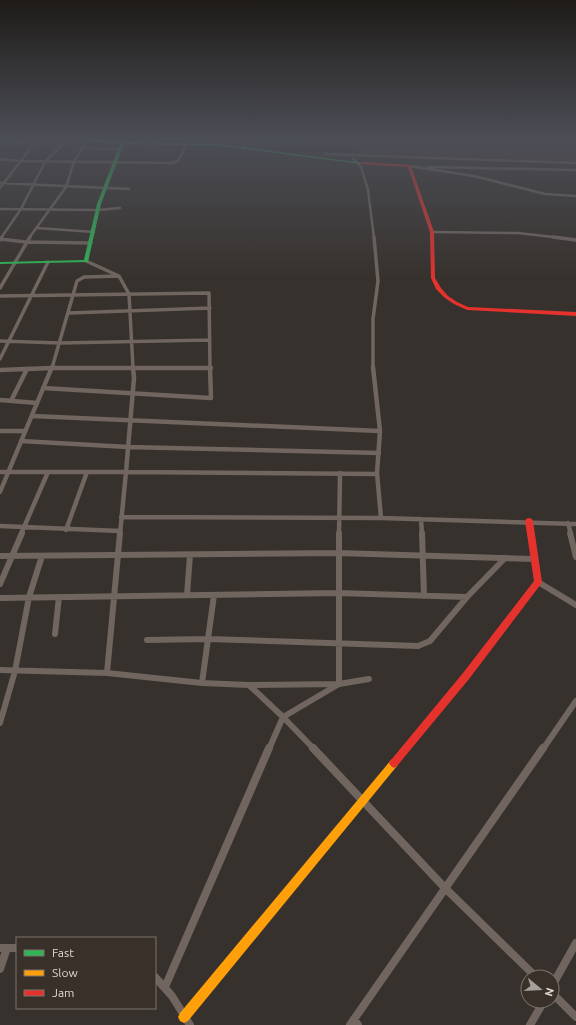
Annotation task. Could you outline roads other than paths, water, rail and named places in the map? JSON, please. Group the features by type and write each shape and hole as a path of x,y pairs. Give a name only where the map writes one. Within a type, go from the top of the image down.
{"street":[{"path":"91,243 26,242 0,239 21,209 33,185 130,189"},
{"path":"86,261 98,210 106,185"},
{"path":"366,185 377,257 378,281 373,319 372,362 380,431 377,474 381,518"},
{"path":"416,185 432,232 433,278 436,285 452,302 467,308 576,314"},
{"path":"509,185 545,194 576,196"},
{"path":"0,288 16,263 26,242 51,210 66,187"},
{"path":"0,209 98,210 120,208"},
{"path":"37,228 94,232"},
{"path":"432,232 518,233 576,240"},
{"path":"0,263 86,261 119,276 129,294 133,393 107,673"},
{"path":"0,359 48,262"},
{"path":"0,492 52,368 77,281 84,277 119,276"},
{"path":"0,296 30,297 209,293 211,398 43,388"},
{"path":"69,313 210,308"},
{"path":"0,341 60,343 210,340"},
{"path":"0,370 133,367 211,368"},
{"path":"11,401 27,369"},
{"path":"0,400 37,403"},
{"path":"32,416 380,431"},
{"path":"0,431 25,431"},
{"path":"21,441 128,447 379,453"},
{"path":"0,472 377,474"},
{"path":"0,584 48,472"},
{"path":"66,530 88,472"},
{"path":"340,473 338,553 340,684"},
{"path":"121,517 381,518 576,524"},
{"path":"421,519 424,596"},
{"path":"184,1017 466,676 538,582 529,522"},
{"path":"568,523 576,557"},
{"path":"0,526 24,526 66,530 120,531"},
{"path":"0,556 338,553 534,558"},
{"path":"187,595 190,555"},
{"path":"0,723 15,670 29,597 42,556"},
{"path":"147,640 208,639 339,642 418,646 430,641 467,597 505,558"},
{"path":"538,582 576,605"},
{"path":"0,598 338,593 467,597"},
{"path":"202,683 214,595"},
{"path":"55,634 59,597"},
{"path":"0,670 107,673 202,683 249,685 340,684 369,679"},
{"path":"165,987 283,717 340,684"},
{"path":"249,685 283,717 364,799 445,888 528,969"},
{"path":"354,1023 445,888 576,701"},
{"path":"560,972 576,943"},
{"path":"0,969 3,948 16,948"},
{"path":"156,978 165,987 190,1025"},
{"path":"560,1001 576,1017"},
{"path":"530,1025 539,1009"}]}
